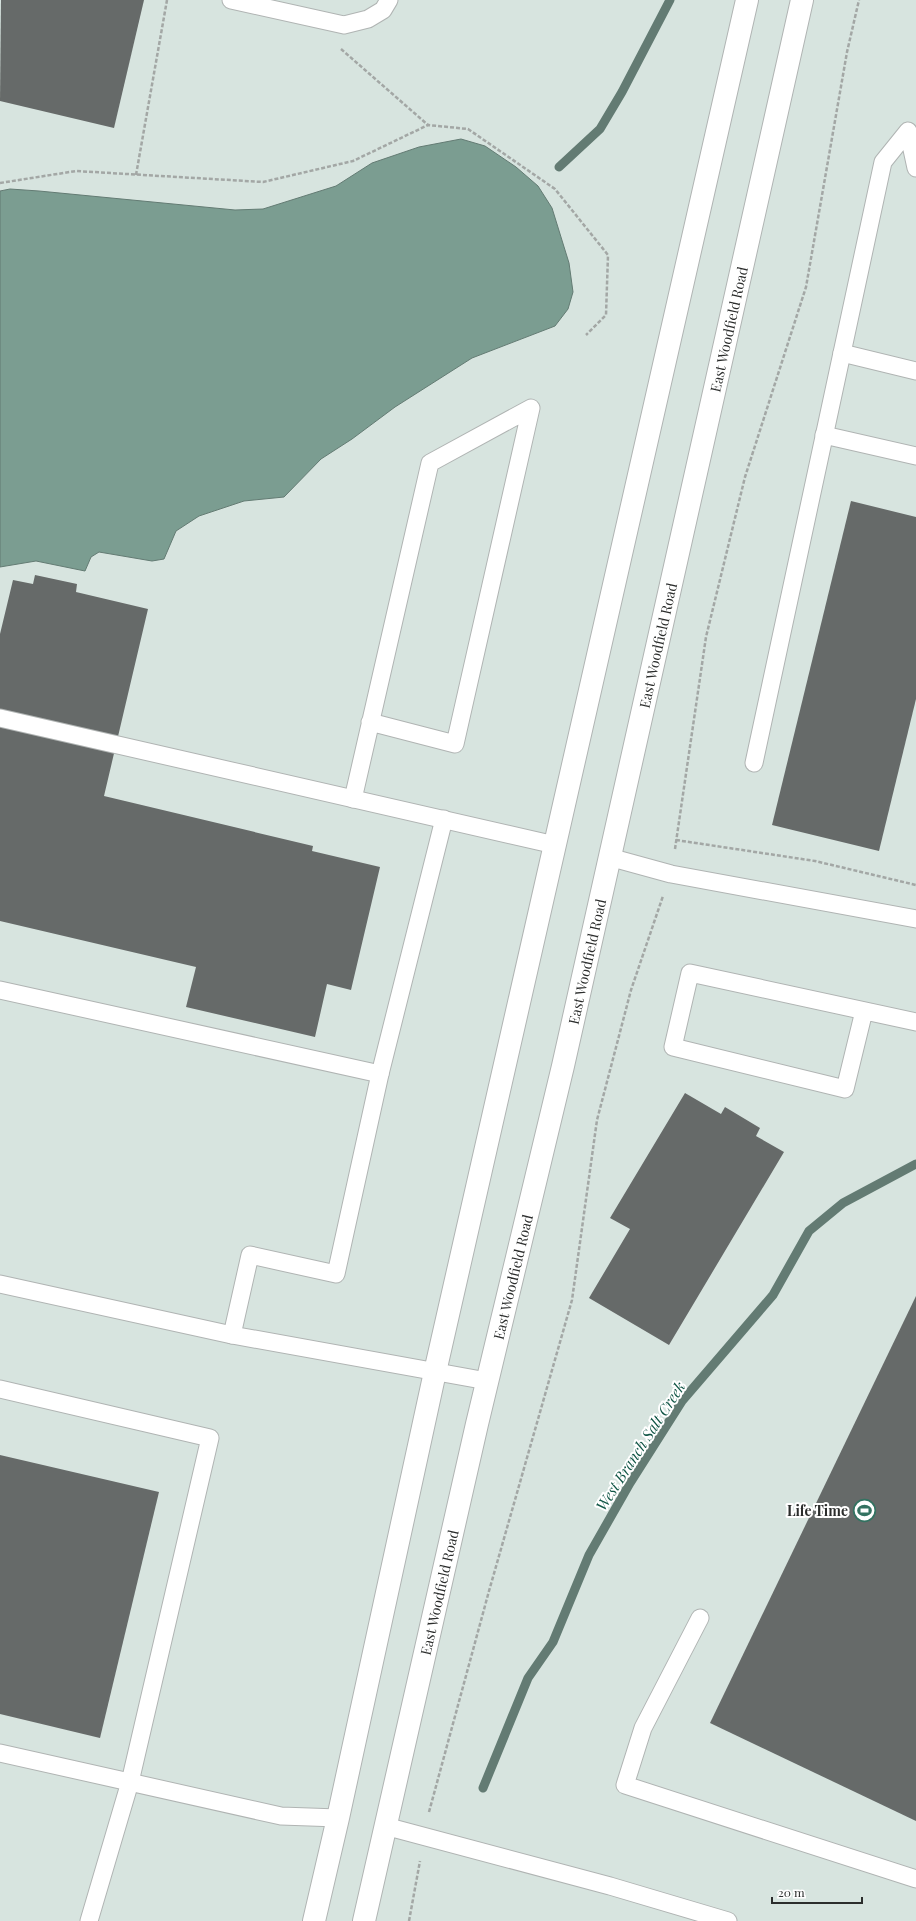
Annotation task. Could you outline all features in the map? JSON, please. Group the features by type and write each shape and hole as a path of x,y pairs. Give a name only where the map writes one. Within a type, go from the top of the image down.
{"street":[{"path":"314,1921 338,1818 434,1372 747,0"},
{"name":"East Woodfield Road","path":"364,1921 487,1381 563,1066 802,0"}],"lane":[{"path":"231,0 344,25 368,19 383,10 389,0"},
{"path":"912,131 916,168"},
{"path":"754,763 883,162 912,131"},
{"path":"842,353 916,372"},
{"path":"353,799 370,722 430,463 531,408 455,744 370,722"},
{"path":"824,435 916,456"},
{"path":"0,718 555,844"},
{"path":"232,1335 250,1255 336,1274 380,1074 444,819"},
{"path":"609,857 671,874 916,919"},
{"path":"864,1011 846,1089 673,1048 690,973 916,1022"},
{"path":"0,990 380,1074"},
{"path":"0,1284 232,1335 487,1381"},
{"path":"0,1389 210,1438 130,1782 89,1921"},
{"path":"700,1618 644,1728 625,1785 916,1879"},
{"path":"0,1753 282,1816 338,1818"},
{"path":"385,1826 610,1886 728,1921"}],"path":[{"path":"136,175 167,0"},
{"path":"409,1921 429,1811 572,1300 597,1120 632,990 671,874 706,636 745,477 806,287 847,52 859,0"},
{"path":"339,47 428,125"},
{"path":"0,183 76,171 263,182 353,161 428,125 468,129 555,189 608,255 606,315 586,335"},
{"path":"676,840 815,861 916,885"}],"shaded area":[{"path":"0,0 916,0 916,1921 0,1921 0,567 36,561 85,571 91,557 99,552 152,561 164,559 176,531 199,516 244,501 284,497 321,459 352,439 395,407 472,358 555,326 569,263 552,208 538,187 516,167 485,146 461,139 419,147 372,163 336,186 263,209 235,210 10,189 0,191"},
{"path":"461,139 485,146 516,167 538,186 552,208 569,263 573,292 568,309 555,326 472,358 395,407 352,439 321,459 284,497 244,501 199,516 176,531 164,559 152,561 99,552 91,557 85,571 36,561 0,567 0,191 10,189 39,191 235,210 263,209 336,186 372,163 419,147"}],"building":[{"path":"1,0 144,0 114,128 0,101"},
{"path":"851,501 916,517 916,699 879,851 772,825"},
{"path":"35,575 77,584 76,592 148,609 104,796 313,846 312,851 380,867 351,990 327,984 315,1037 186,1007 196,967 0,921 0,634 13,580 33,584"},
{"path":"685,1093 721,1114 725,1107 760,1128 756,1136 784,1152 669,1345 589,1298 630,1229 610,1218"},
{"name":"Life Time","path":"916,1296 916,1821 710,1723"},
{"path":"0,1455 159,1492 100,1738 0,1714"}],"waterway":[{"name":"West Branch Salt Creek","path":"559,167 600,129 622,92 670,0"},
{"name":"West Branch Salt Creek","path":"483,1788 528,1678 553,1642 589,1555 630,1483 682,1401 773,1295 809,1231 843,1203 916,1164"}],"place":[{"name":"Life Time","path":"864,1510"}]}
